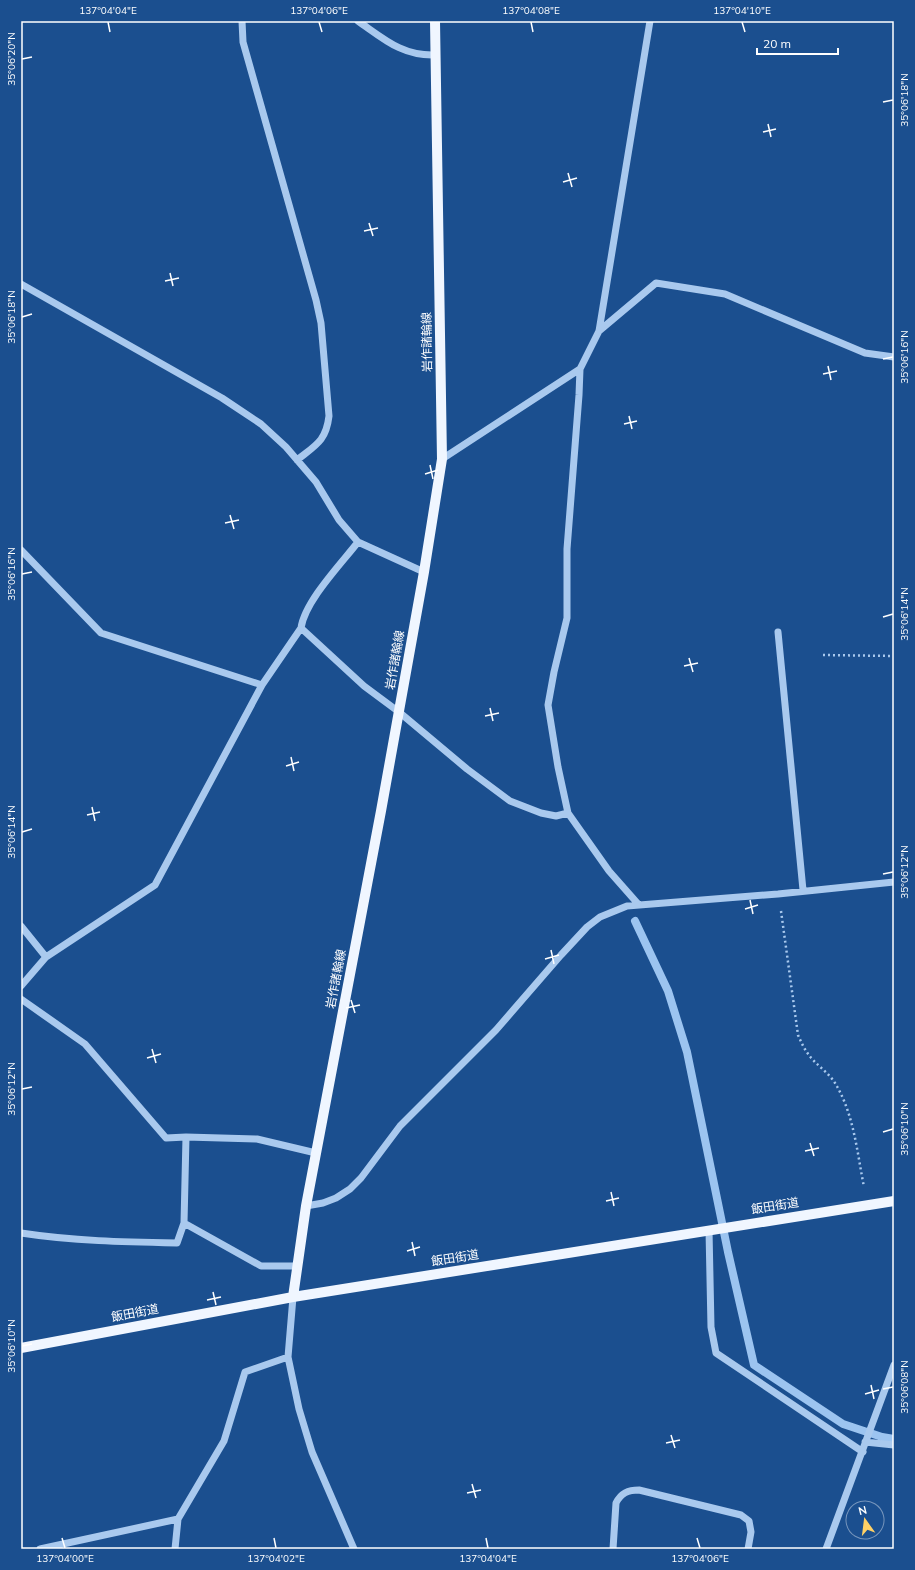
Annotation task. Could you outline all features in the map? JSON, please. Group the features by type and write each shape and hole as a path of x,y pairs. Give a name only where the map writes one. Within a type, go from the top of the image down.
{"main road":[{"name":"岩作諸輪線","path":"293,1297 306,1206 399,712 442,459 434,21"},
{"name":"飯田街道","path":"21,1348 293,1297 894,1200"}],"street":[{"path":"242,21 242,42 314,292 320,323 329,416 327,430 318,444 297,460"},
{"path":"358,21 403,50 423,55 435,55"},
{"path":"639,905 609,871 568,813 558,767 548,705 567,618 566,549 580,369 599,331 650,21"},
{"path":"599,331 656,283 725,294 865,353 894,357"},
{"path":"21,285 222,398 261,424 286,447 316,482 339,520 358,542 424,572"},
{"path":"442,459 580,369"},
{"path":"21,986 46,957 155,884 262,685 301,628 302,618 323,586 358,542"},
{"path":"21,550 101,633 262,685"},
{"path":"301,628 364,686 399,712 467,769 510,801 541,813 556,816 568,813"},
{"path":"778,632 803,890"},
{"path":"306,1206 323,1203 336,1198 350,1189 361,1178 400,1126 496,1030 587,927 600,917 627,906 778,894 803,890 894,882"},
{"path":"21,926 46,957"},
{"path":"21,999 85,1044 166,1138 186,1137 257,1139 316,1153"},
{"path":"21,1233 114,1242 177,1243 184,1223 186,1137"},
{"path":"184,1223 261,1266 297,1266"},
{"path":"709,1230 711,1327 716,1353 862,1452"},
{"path":"293,1297 288,1357 299,1409 312,1452 354,1549"},
{"path":"175,1549 178,1519 224,1441 245,1372 288,1357"},
{"path":"826,1549 894,1365"},
{"path":"865,1442 894,1445"},
{"path":"613,1549 616,1503 619,1497 625,1492 631,1490 639,1490 741,1515 749,1520 751,1532 748,1549"},
{"path":"40,1549 178,1519"}],"path":[{"path":"823,655 861,654 894,656"},
{"path":"778,894 798,1035 804,1048 834,1082 843,1099 851,1125 864,1189 865,1205"}],"waterway":[{"path":"635,921 668,991 687,1052 728,1252 754,1365 843,1424 882,1437 894,1439"}]}
